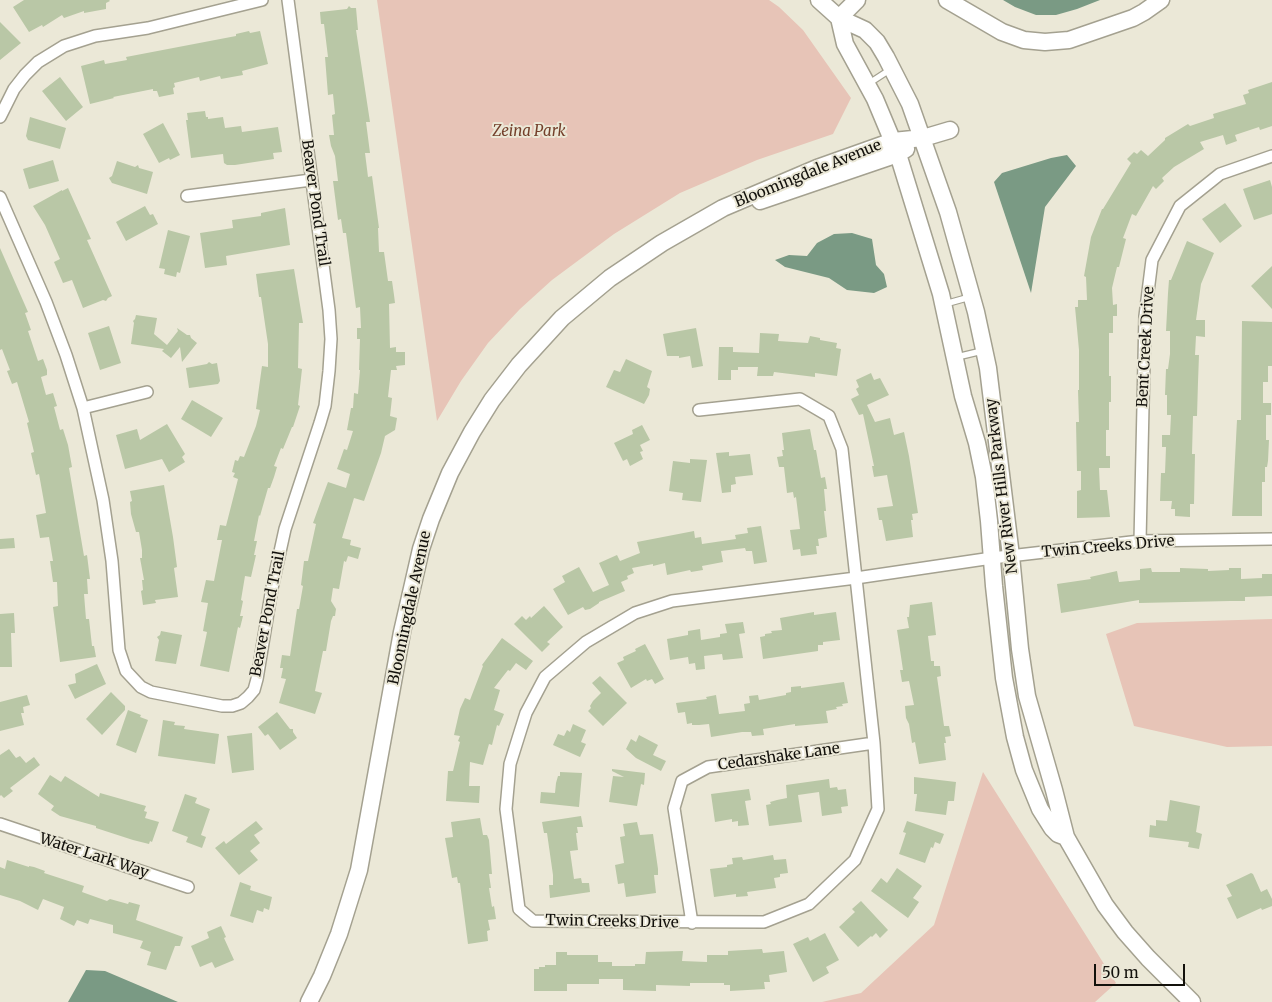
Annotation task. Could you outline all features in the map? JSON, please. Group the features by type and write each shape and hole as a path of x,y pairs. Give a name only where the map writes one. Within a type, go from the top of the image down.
{"street":[{"path":"0,117 14,89 25,75 38,62 64,46 95,36 148,28 262,0"},
{"name":"Beaver Pond Trail","path":"0,197 46,302 83,408 103,500 112,561 119,650 126,671 141,687 152,692 222,706 232,706 240,703 254,690 257,680 272,588 285,529 320,423 327,389 331,339 330,310 288,0"},
{"name":"New River Hills Parkway","path":"820,0 839,18 866,30 877,42 893,68 923,138 948,212 985,351 1027,696 1066,838 1104,905 1148,958 1192,1002"},
{"path":"839,18 858,0"},
{"path":"947,0 1008,34 1024,40 1050,42 1069,40 1133,18 1161,0"},
{"name":"New River Hills Parkway","path":"839,18 844,44 868,84 896,147 943,305 966,409 981,460 990,521 1004,678 1015,738 1024,770 1040,809 1052,828 1066,838"},
{"name":"Bloomingdale Avenue","path":"308,1002 334,948 354,889 414,577 425,534 450,473 492,400 518,365 547,333 578,304 610,278 662,243 697,224 896,147 950,130"},
{"name":"Bent Creek Drive","path":"1140,541 1144,316 1152,260 1180,206 1220,174 1272,156"},
{"path":"187,196 311,180"},
{"path":"83,408 147,392"},
{"name":"Twin Creeks Drive","path":"699,410 800,399 829,416 842,448 856,578 874,743 878,809 855,860 810,904 764,922 533,921 518,909 506,810 510,764 526,713 545,677 586,642 635,613 672,601 856,578 992,558 1140,541 1272,538"},
{"name":"Cedarshake Lane","path":"692,923 674,808 682,781 708,767 874,743"},
{"name":"Water Lark Way","path":"0,824 188,887"}],"lane":[{"path":"868,84 893,68"},
{"path":"943,305 972,297"},
{"path":"955,357 985,351"}],"green space":[{"name":"Zeina Park","path":"377,0 769,0 803,30 851,98 833,134 757,160 680,193 614,234 552,280 520,309 488,343 461,381 437,421"},
{"path":"1272,619 1272,746 1227,747 1134,726 1106,634 1137,623"},
{"path":"983,772 1116,983 1095,1002 822,1002 861,993 934,925"}],"shaded area":[{"path":"1003,0 1100,0 1056,15 1036,15"},
{"path":"1067,155 1076,166 1045,207 1031,293 994,182 1002,173"},
{"path":"852,233 872,239 876,265 884,274 887,287 874,293 847,290 829,278 785,267 775,260 789,255 807,256 817,243 834,234"},
{"path":"86,970 105,971 178,1002 68,1002"}],"building":[{"path":"24,0 110,1 106,3 106,9 84,13 84,11 64,18 62,15 43,27 42,25 29,32 13,7"},
{"path":"349,6 356,8 358,30 356,30 370,122 366,122 370,153 365,153 368,177 372,176 379,228 379,252 384,252 388,281 392,281 395,303 389,304 390,348 396,347 396,352 405,352 405,365 396,366 397,370 391,370 388,397 392,398 390,416 397,418 395,430 385,436 364,501 354,498 342,538 351,540 350,545 361,548 358,559 348,556 346,562 344,561 339,589 333,588 331,601 336,609 335,616 333,616 331,621 326,651 323,651 315,691 322,693 315,714 279,703 286,679 281,678 283,668 280,668 282,655 290,656 297,609 299,609 303,586 301,585 304,561 308,561 316,524 313,523 322,498 328,482 346,488 350,474 337,469 344,449 347,450 353,431 347,430 351,408 353,408 354,393 358,394 360,339 357,339 357,328 361,328 360,307 356,308 346,233 343,233 341,219 338,220 333,181 338,181 335,156 329,135 334,135 332,115 335,114 333,94 328,95 325,57 328,57 324,24 321,24 320,12 347,9"},
{"path":"0,22 21,43 0,60"},
{"path":"249,31 250,33 260,31 268,64 242,71 243,75 221,79 220,76 200,81 199,77 174,83 174,94 159,97 157,91 153,91 153,89 90,104 81,66 104,60 105,64 127,60 126,57 236,36 236,34"},
{"path":"60,77 83,107 66,121 42,91"},
{"path":"1272,82 1272,126 1260,130 1259,127 1235,135 1237,141 1226,145 1223,135 1200,142 1204,149 1174,167 1162,178 1164,181 1156,189 1153,186 1136,216 1132,214 1123,238 1126,239 1112,288 1113,305 1117,304 1117,316 1113,316 1113,333 1109,333 1111,402 1109,402 1109,430 1106,430 1106,456 1110,456 1110,468 1099,468 1100,490 1107,490 1110,517 1077,518 1077,491 1081,490 1081,471 1077,471 1076,422 1079,422 1079,350 1075,307 1078,307 1078,300 1087,300 1086,277 1084,276 1091,237 1102,209 1131,163 1127,159 1134,152 1137,154 1141,150 1148,156 1165,138 1188,124 1190,126 1214,118 1213,114 1246,104 1243,95 1249,93 1248,90"},
{"path":"205,111 208,119 223,117 225,128 241,126 242,132 278,127 282,152 273,153 274,159 235,165 224,163 223,154 191,158 186,120 188,120 187,113"},
{"path":"30,117 66,128 60,149 28,140 26,136"},
{"path":"163,123 180,155 159,163 143,134"},
{"path":"53,160 59,181 29,189 23,169"},
{"path":"117,161 135,167 138,165 139,168 153,172 147,194 112,183 109,178 112,176"},
{"path":"1270,180 1272,187 1272,214 1254,220 1243,189"},
{"path":"68,188 91,239 87,240 112,296 106,301 103,300 83,308 72,280 63,283 54,262 60,259 45,225 33,206"},
{"path":"1225,203 1242,226 1220,243 1202,219"},
{"path":"145,206 150,215 153,214 158,224 126,241 116,222"},
{"path":"285,208 290,245 226,256 227,265 205,268 200,233 233,228 232,220 261,216 261,213"},
{"path":"168,230 190,236 180,273 177,272 176,277 164,274 165,269 159,268"},
{"path":"1187,241 1214,253 1201,284 1196,320 1205,320 1205,337 1196,336 1195,355 1199,355 1197,416 1193,416 1192,454 1195,454 1194,504 1190,504 1190,517 1175,516 1175,509 1171,509 1172,501 1160,501 1161,473 1165,473 1166,447 1162,447 1162,435 1170,435 1171,415 1167,415 1167,395 1165,395 1166,369 1168,369 1170,354 1170,331 1166,331 1169,280 1171,280"},
{"path":"0,248 28,312 25,313 31,330 28,331 38,361 43,359 47,370 47,375 41,377 46,395 53,393 57,406 54,407 60,430 63,429 68,445 72,467 69,468 84,556 87,555 90,579 87,579 88,594 84,594 86,619 89,619 92,646 94,646 96,657 60,662 53,607 58,606 57,582 53,582 50,561 53,561 49,537 40,538 36,515 46,513 39,474 36,475 31,453 34,452 27,423 29,422 17,382 12,384 7,371 10,370 2,349 0,350"},
{"path":"1272,266 1272,309 1251,286"},
{"path":"294,269 303,323 299,323 298,368 302,369 298,405 300,406 293,427 283,449 281,448 274,466 277,467 274,477 270,488 268,488 259,515 254,541 257,541 254,555 256,555 251,577 245,576 240,616 243,616 240,628 238,627 229,672 200,666 207,632 203,631 208,603 201,602 206,580 214,581 222,540 217,540 220,525 226,526 238,479 233,477 235,473 232,472 235,460 238,461 240,456 244,457 256,426 260,410 256,409 262,366 268,367 268,344 256,274"},
{"path":"136,315 157,318 154,334 167,345 178,331 177,328 190,335 197,343 182,362 180,347 171,358 162,351 164,349 131,344 133,321"},
{"path":"1242,321 1272,322 1272,366 1268,366 1268,382 1263,382 1263,403 1271,403 1271,415 1266,415 1266,440 1269,440 1265,482 1262,482 1262,516 1232,516 1237,420 1241,420"},
{"path":"109,326 121,363 100,370 88,333"},
{"path":"696,328 703,366 692,368 690,356 679,358 679,356 667,356 663,334"},
{"path":"760,333 779,334 778,341 808,343 810,336 837,343 836,348 841,349 837,376 815,373 815,377 774,372 773,376 757,376 758,367 738,367 738,370 731,370 731,380 718,380 719,347 733,347 733,352 759,353"},
{"path":"626,359 652,371 647,387 650,389 649,395 644,404 606,387 614,370 620,372"},
{"path":"209,362 212,364 217,363 220,381 218,384 189,388 186,368"},
{"path":"871,373 874,380 880,378 889,395 867,405 875,422 890,418 894,435 904,432 918,513 912,514 913,537 886,541 882,520 879,520 877,508 893,506 887,475 874,477 872,466 874,466 863,414 859,415 851,399 859,395 856,389 859,387 856,380"},
{"path":"192,400 223,418 211,437 181,419"},
{"path":"167,424 185,454 182,457 185,462 169,472 162,459 125,469 116,435 137,429 140,440"},
{"path":"642,425 650,440 640,445 643,451 640,452 643,459 630,466 627,459 623,461 614,443 633,434 632,430"},
{"path":"810,429 821,478 825,477 827,489 824,489 826,511 824,511 827,537 818,539 819,546 816,546 817,554 801,556 800,549 793,550 790,530 800,529 796,497 794,498 793,492 787,493 784,467 779,467 777,457 783,456 782,433"},
{"path":"729,452 729,456 750,454 753,475 735,477 736,484 731,485 731,492 722,493 716,453"},
{"path":"690,459 707,460 701,502 682,500 683,493 669,491 673,461 690,463"},
{"path":"164,485 177,567 174,568 178,597 155,600 156,603 143,605 141,591 143,590 142,580 144,580 140,558 142,558 142,550 139,532 136,532 131,514 130,502 132,501 130,491"},
{"path":"761,526 767,562 754,564 752,551 746,551 745,548 721,551 723,562 702,566 703,570 691,572 690,570 667,575 665,563 632,568 634,573 627,576 628,579 621,582 625,591 599,602 590,609 585,610 583,607 568,615 553,589 565,582 562,576 579,567 593,592 609,585 599,563 617,555 620,561 640,553 637,542 694,531 695,538 701,537 702,544 736,539 735,535 748,533 747,528"},
{"path":"14,538 15,548 0,549 0,539"},
{"path":"1151,568 1152,572 1180,572 1180,568 1208,569 1208,571 1241,568 1241,579 1262,578 1262,574 1272,574 1272,596 1245,597 1245,601 1139,603 1139,600 1061,613 1057,584 1091,579 1090,577 1117,571 1119,582 1140,580 1140,569"},
{"path":"932,602 936,635 928,636 931,661 934,661 934,666 940,666 941,676 937,677 944,726 949,726 951,736 945,737 946,760 919,764 915,742 912,743 909,724 906,718 905,706 914,705 909,681 902,682 900,670 903,670 897,630 909,628 907,617 909,617 910,605"},
{"path":"544,606 563,627 547,642 550,644 542,652 514,624 522,616 526,620 530,616 531,618"},
{"path":"814,612 814,615 836,612 840,640 823,642 823,645 818,645 818,651 763,659 760,637 772,633 771,631 782,630 780,618"},
{"path":"14,613 15,633 11,633 12,667 0,667 0,614"},
{"path":"743,622 745,633 739,634 743,658 723,660 722,654 704,656 705,669 696,670 695,663 689,664 688,657 670,660 667,639 688,635 688,631 700,629 701,640 720,637 720,634 727,633 725,624"},
{"path":"161,631 182,635 176,664 155,661 159,640 157,637"},
{"path":"502,638 533,661 526,670 516,663 494,688 500,690 494,710 504,714 499,726 497,725 492,745 489,744 483,765 470,762 469,786 480,786 479,803 446,801 448,771 453,771 460,742 458,741 460,736 454,735 460,709 465,698 470,700 482,665"},
{"path":"645,644 664,679 655,684 652,679 647,681 646,679 631,688 617,663 624,660 623,657"},
{"path":"97,664 106,684 75,699 68,685 76,683 75,674"},
{"path":"600,676 627,703 603,726 588,711 593,701 601,693 592,683"},
{"path":"844,682 848,703 836,707 837,709 826,711 828,723 795,726 795,724 763,729 764,735 752,736 751,732 742,732 711,737 709,724 687,724 685,712 678,713 676,703 707,699 706,697 716,695 719,714 745,711 744,704 750,703 749,696 758,695 759,700 786,695 786,693 791,692 791,687 801,686 801,688"},
{"path":"111,692 125,706 125,710 102,735 86,719"},
{"path":"27,695 30,705 23,707 24,713 21,713 24,725 0,731 0,702"},
{"path":"128,710 148,720 136,753 116,745"},
{"path":"277,712 290,729 293,729 297,738 280,750 268,734 265,736 258,727"},
{"path":"163,720 175,722 174,725 185,726 184,729 219,734 215,764 158,756"},
{"path":"573,724 586,730 581,742 586,744 580,757 553,745 558,734 564,736 567,730 570,732"},
{"path":"252,733 254,770 232,773 227,736"},
{"path":"639,735 658,745 653,755 666,761 661,771 636,758 626,749 631,739 636,742"},
{"path":"9,749 16,758 20,756 26,763 34,757 40,765 10,788 13,791 4,798 0,796 0,755"},
{"path":"612,769 645,773 644,785 641,784 637,806 609,802 613,776 624,777 612,771"},
{"path":"560,772 582,773 579,807 540,803 541,792 555,793"},
{"path":"50,775 61,782 65,776 99,797 100,793 146,806 144,811 147,812 145,818 159,822 152,842 150,841 149,844 133,840 96,828 96,826 60,816 51,810 54,806 38,794"},
{"path":"914,777 956,782 954,801 948,801 946,815 915,811 917,794 914,794"},
{"path":"829,779 830,788 846,789 848,806 841,807 842,813 822,816 819,792 798,795 802,822 769,826 766,805 771,804 770,802 787,798 786,785"},
{"path":"749,789 751,800 745,801 749,825 738,826 738,821 732,822 732,819 715,822 711,794"},
{"path":"185,794 197,798 195,803 210,809 201,835 206,837 202,848 186,842 188,837 172,831"},
{"path":"1170,800 1200,806 1196,832 1202,834 1199,849 1188,847 1189,842 1149,837 1150,825 1156,826 1156,820 1167,821"},
{"path":"581,816 583,827 577,827 578,833 576,833 578,850 570,851 574,879 581,878 582,883 589,883 590,892 550,898 549,885 553,885 553,875 547,833 544,833 542,822"},
{"path":"480,818 483,835 487,835 489,840 492,874 489,874 491,888 489,888 496,919 488,920 490,930 487,931 488,941 468,944 460,883 458,883 457,877 452,878 445,838 453,837 451,822"},
{"path":"256,821 263,829 254,835 260,843 250,851 258,860 239,875 215,848 224,841 226,844"},
{"path":"907,821 944,834 940,844 935,842 933,848 931,847 925,863 899,854 906,833 903,832"},
{"path":"637,822 640,835 653,834 658,869 658,875 654,875 656,893 626,897 624,883 618,884 615,865 624,863 620,837 625,836 623,824"},
{"path":"773,855 774,860 786,859 788,873 780,874 780,877 774,878 776,888 747,892 748,896 736,897 736,894 714,897 710,869 727,867 727,865 733,864 732,858 742,857 743,860"},
{"path":"7,860 34,867 45,871 44,873 84,886 82,892 107,901 110,899 140,905 136,920 183,937 180,946 175,946 166,970 147,965 151,952 140,948 143,941 113,933 113,925 90,919 88,924 77,920 74,926 60,919 64,907 43,899 38,910 20,901 0,895 0,867 5,869"},
{"path":"897,868 922,886 913,898 919,902 908,918 871,891 881,878 887,883"},
{"path":"1251,873 1261,892 1267,889 1272,899 1272,906 1262,910 1261,908 1237,919 1227,898 1232,896 1226,885"},
{"path":"240,882 251,886 250,890 272,897 269,910 264,908 263,912 257,910 253,923 230,916"},
{"path":"861,901 888,930 880,938 876,933 858,947 839,927 855,912 852,909"},
{"path":"221,926 234,960 215,968 212,962 200,967 191,946 209,938 207,932"},
{"path":"825,933 839,960 826,967 829,973 813,982 793,944 808,937 810,941"},
{"path":"762,949 763,953 784,951 787,972 769,975 770,982 764,982 765,989 730,991 730,985 724,985 724,983 690,983 690,986 656,985 656,991 623,990 623,979 599,979 599,984 567,984 567,991 534,991 534,969 545,967 545,965 556,965 556,952 567,952 567,955 598,955 598,962 612,962 612,966 635,966 635,964 645,964 646,952 683,951 682,961 707,962 707,955 728,955 728,951"}]}
